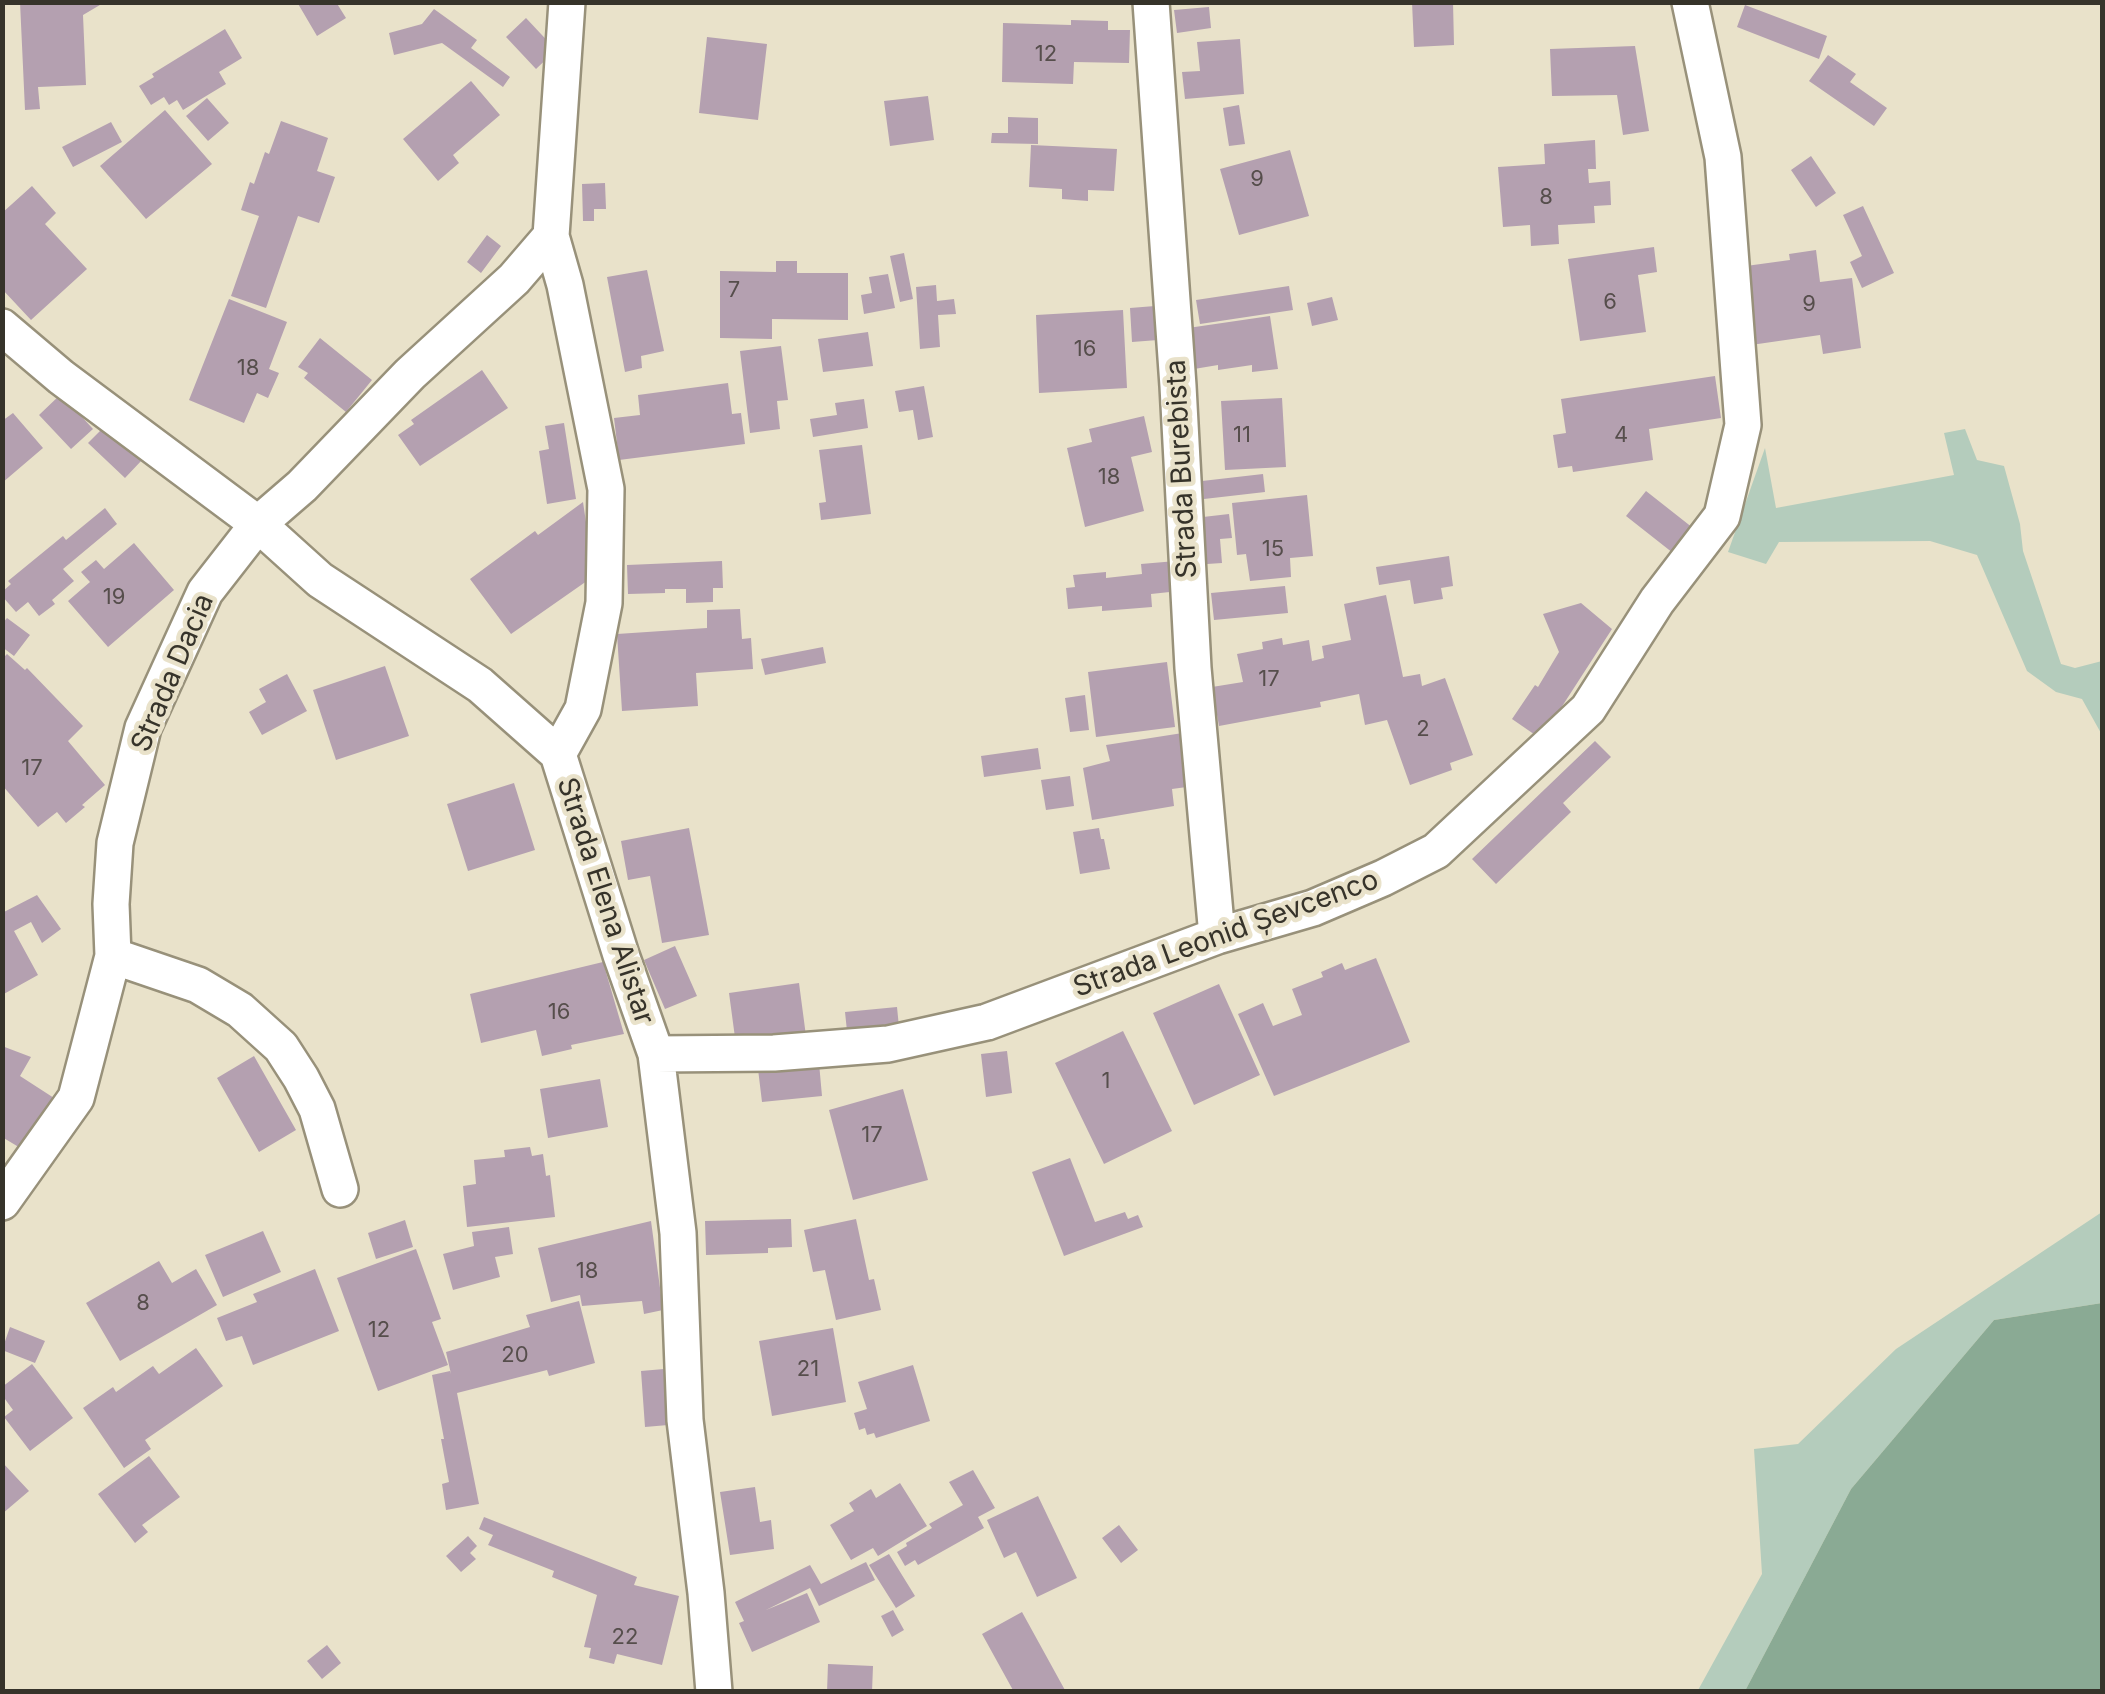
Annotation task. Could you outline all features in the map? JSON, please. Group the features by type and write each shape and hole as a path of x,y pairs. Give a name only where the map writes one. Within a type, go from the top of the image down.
{"street":[{"name":"Strada Elena Alistar","path":"567,2 551,236 565,285 606,489 604,604 583,709 558,754 656,1054 678,1233 685,1420 714,1692"},
{"name":"Strada Burebista","path":"1151,2 1193,668 1216,936"},
{"name":"Strada Leonid Șevcenco","path":"656,1054 774,1054 888,1044 988,1022 1216,936 1313,908 1436,850 1588,709 1657,601 1722,516 1743,425 1723,157 1690,2"},
{"name":"Strada Dacia","path":"2,1202 76,1098 113,956 115,843 144,728 205,592 258,524 302,486 410,374 514,279 551,236"},
{"path":"2,327 62,377 258,524 320,580 480,685 558,754"},
{"path":"113,956 198,984 240,1010 281,1047 317,1109 340,1188"}],"green space":[{"path":"1965,429 1977,460 2004,466 2023,551 2061,664 2075,668 2102,661 2102,735 2082,699 2056,692 2027,671 1977,555 1930,541 1779,542 1766,564 1728,552 1765,448 1776,508 1954,475 1944,433"},
{"path":"2102,1212 2102,1303 1994,1320 1851,1489 1745,1691 1697,1692 1762,1574 1754,1449 1798,1444 1896,1349"},
{"path":"2102,1303 2102,1691 1745,1691 1851,1489 1994,1320"}],"building":[{"path":"20,2 105,2 83,15 86,85 38,87 40,109 25,110"},
{"path":"297,2 336,2 346,18 317,36"},
{"path":"1412,2 1453,2 1454,45 1414,47"},
{"path":"1745,5 1827,36 1819,59 1737,27"},
{"path":"1209,7 1211,28 1177,33 1174,10"},
{"path":"434,9 477,40 471,48 510,77 503,87 442,43 394,55 389,33 422,24"},
{"path":"526,18 556,50 536,69 506,37"},
{"path":"1071,20 1108,21 1108,30 1130,30 1129,63 1074,62 1073,84 1002,82 1003,23 1071,25"},
{"path":"225,29 242,58 219,72 226,84 183,110 177,100 169,105 164,97 151,105 139,86"},
{"path":"707,37 767,44 758,120 699,113"},
{"path":"1240,39 1244,94 1185,99 1182,72 1200,71 1197,42"},
{"path":"1635,46 1649,131 1623,135 1617,95 1552,96 1550,49"},
{"path":"1828,55 1856,74 1850,82 1887,108 1874,126 1809,81"},
{"path":"471,81 500,115 453,155 459,163 438,181 403,139"},
{"path":"928,96 934,140 890,146 884,101"},
{"path":"207,98 229,123 208,141 186,116"},
{"path":"1239,105 1245,144 1229,146 1223,108"},
{"path":"165,110 212,164 146,219 100,166"},
{"path":"1008,117 1038,118 1038,144 991,143 992,133 1008,133"},
{"path":"281,121 328,138 317,171 335,177 319,223 298,216 266,308 231,296 259,216 241,210 250,182 254,184"},
{"path":"111,122 122,142 73,167 62,147"},
{"path":"1595,140 1596,169 1588,169 1589,183 1610,181 1611,205 1594,206 1595,223 1558,225 1559,244 1531,246 1530,225 1503,227 1498,167 1545,164 1544,144"},
{"path":"1031,145 1117,149 1114,191 1088,190 1088,201 1062,199 1062,189 1029,187"},
{"path":"1290,150 1309,216 1239,235 1220,169"},
{"path":"1811,156 1836,193 1816,207 1791,170"},
{"path":"605,183 606,209 594,209 594,221 583,221 582,184"},
{"path":"32,186 56,213 45,224 87,269 31,320 2,289 2,213"},
{"path":"1863,206 1894,273 1862,288 1850,262 1862,256 1843,215"},
{"path":"487,235 501,246 481,273 467,262"},
{"path":"1654,247 1657,272 1638,275 1646,332 1580,341 1568,259"},
{"path":"1816,250 1820,282 1852,278 1861,348 1823,354 1820,335 1751,345 1746,266 1790,260 1789,254"},
{"path":"904,253 913,299 900,302 890,256"},
{"path":"776,261 797,261 797,273 848,273 848,320 772,319 772,339 720,338 720,271 776,272"},
{"path":"647,270 664,351 641,356 642,368 625,372 607,277"},
{"path":"888,274 895,308 864,314 861,295 872,293 869,277"},
{"path":"936,285 937,301 954,299 956,314 938,315 940,347 920,349 916,287"},
{"path":"1289,286 1293,310 1200,324 1196,300"},
{"path":"1332,297 1338,320 1312,326 1307,303"},
{"path":"229,299 287,322 269,369 279,373 268,398 257,393 244,423 189,400"},
{"path":"1155,306 1158,340 1132,342 1130,308"},
{"path":"1123,310 1127,388 1039,393 1036,315"},
{"path":"1270,316 1278,369 1252,372 1252,365 1218,370 1218,365 1194,369 1188,328"},
{"path":"868,332 873,366 823,372 818,339"},
{"path":"320,338 372,380 346,412 304,378 308,373 298,367"},
{"path":"781,346 788,400 777,401 780,429 750,433 740,351"},
{"path":"482,370 508,408 420,466 398,435 414,424 411,420"},
{"path":"1715,376 1721,418 1649,429 1653,460 1573,472 1572,466 1558,468 1553,435 1566,433 1561,399"},
{"path":"728,383 732,414 741,413 745,444 619,460 614,418 640,415 638,395"},
{"path":"924,386 933,437 918,440 913,410 899,412 895,391"},
{"path":"61,394 93,429 71,449 39,415"},
{"path":"1282,398 1286,467 1225,470 1221,401"},
{"path":"864,399 868,428 813,437 810,419 837,415 835,403"},
{"path":"13,413 43,448 2,483 2,421"},
{"path":"1144,416 1152,452 1131,457 1144,511 1085,527 1067,448 1092,442 1089,429"},
{"path":"564,423 576,499 547,504 539,451 549,449 545,426"},
{"path":"106,425 142,460 125,478 88,443"},
{"path":"862,445 871,514 821,520 819,503 826,502 819,450"},
{"path":"1263,474 1265,492 1204,499 1202,481"},
{"path":"1646,491 1693,528 1673,553 1626,516"},
{"path":"1307,495 1313,556 1290,558 1291,577 1250,581 1246,554 1237,555 1232,503"},
{"path":"583,502 594,576 511,634 470,579 535,531 538,535"},
{"path":"105,508 117,524 63,569 74,581 52,600 55,604 39,616 28,602 16,612 2,596 11,584 8,581"},
{"path":"1229,514 1232,538 1220,539 1222,563 1207,564 1203,517"},
{"path":"134,543 174,590 108,647 68,601 90,582 81,572 96,560 104,569"},
{"path":"1449,556 1453,586 1441,588 1443,599 1414,604 1410,580 1379,585 1376,567"},
{"path":"722,561 723,588 713,588 713,602 686,603 686,589 628,594 627,565"},
{"path":"1176,561 1179,591 1151,594 1152,607 1068,609 1066,588 1075,587 1073,575 1106,572 1106,578 1142,574 1141,564"},
{"path":"1285,586 1288,613 1214,620 1211,593"},
{"path":"1386,595 1403,677 1420,674 1422,686 1445,678 1473,755 1450,763 1452,770 1410,785 1387,720 1365,725 1359,694 1320,702 1321,707 1219,726 1212,687 1243,682 1237,654 1263,649 1262,642 1282,638 1283,645 1309,640 1312,661 1324,658 1322,646 1351,640 1344,604"},
{"path":"1581,603 1612,629 1541,739 1512,719 1559,652 1543,614"},
{"path":"740,609 742,639 751,638 753,669 696,673 698,706 622,711 617,634 707,628 707,610"},
{"path":"7,618 30,635 14,656 2,647 2,624"},
{"path":"823,647 826,663 765,675 761,659"},
{"path":"7,654 27,668 83,726 68,741 105,785 66,823 57,812 38,827 2,785 2,659"},
{"path":"1167,662 1175,727 1096,737 1088,672"},
{"path":"385,666 409,736 336,760 313,690"},
{"path":"287,674 307,711 262,735 249,712 266,702 259,689"},
{"path":"1085,695 1089,730 1070,732 1065,698"},
{"path":"1189,732 1194,786 1172,789 1174,806 1092,820 1083,768 1110,761 1106,745"},
{"path":"1595,741 1611,757 1563,803 1571,812 1496,884 1472,859"},
{"path":"1038,748 1041,769 984,777 981,756"},
{"path":"1070,776 1074,806 1046,810 1041,780"},
{"path":"514,783 535,850 468,871 447,804"},
{"path":"689,828 709,935 662,943 650,876 628,880 621,841"},
{"path":"1099,828 1110,869 1080,874 1073,832"},
{"path":"37,895 61,929 42,943 31,922 14,931 38,975 2,995 2,913"},
{"path":"675,946 697,996 665,1009 644,960"},
{"path":"1376,958 1410,1042 1274,1096 1238,1014 1263,1003 1273,1026 1302,1015 1292,989 1323,977 1321,972 1342,963 1345,970"},
{"path":"603,962 624,1034 571,1045 572,1049 542,1056 536,1030 481,1043 470,994"},
{"path":"799,983 806,1036 736,1045 729,993"},
{"path":"1219,984 1260,1075 1194,1105 1153,1013"},
{"path":"897,1007 899,1027 847,1031 845,1012"},
{"path":"1123,1031 1172,1131 1104,1164 1055,1063"},
{"path":"2,1046 31,1057 20,1076 54,1098 22,1149 2,1137"},
{"path":"1007,1051 1012,1093 986,1097 981,1054"},
{"path":"254,1056 296,1130 259,1152 217,1078"},
{"path":"819,1063 822,1096 762,1102 758,1069"},
{"path":"600,1079 608,1127 548,1138 540,1089"},
{"path":"903,1089 928,1180 853,1200 829,1110"},
{"path":"530,1147 532,1156 543,1154 555,1217 467,1227 463,1186 476,1184 474,1160 505,1157 504,1150"},
{"path":"1070,1158 1095,1222 1125,1212 1128,1219 1138,1215 1143,1227 1064,1256 1032,1172"},
{"path":"791,1219 792,1247 768,1248 768,1253 706,1255 705,1221"},
{"path":"856,1219 869,1280 874,1279 881,1310 836,1320 825,1270 813,1272 804,1230"},
{"path":"405,1220 413,1247 376,1259 368,1233"},
{"path":"651,1221 663,1310 644,1314 642,1301 582,1306 580,1295 551,1302 538,1248"},
{"path":"509,1227 513,1254 495,1257 500,1277 453,1290 443,1254 474,1246 472,1232"},
{"path":"263,1231 281,1272 223,1297 205,1255"},
{"path":"416,1249 441,1319 432,1322 448,1365 378,1391 337,1278"},
{"path":"159,1261 172,1283 196,1269 217,1305 120,1361 86,1303"},
{"path":"315,1269 339,1331 253,1365 242,1336 226,1341 217,1318 257,1302 253,1294"},
{"path":"579,1301 595,1363 549,1376 547,1370 457,1393 479,1504 446,1510 442,1484 449,1482 432,1375 450,1371 451,1374 446,1352 530,1327 526,1315"},
{"path":"10,1327 45,1341 35,1363 2,1350"},
{"path":"833,1328 846,1402 772,1416 759,1341"},
{"path":"196,1348 223,1386 145,1440 151,1449 124,1468 83,1408 113,1387 116,1392 153,1366 159,1374"},
{"path":"32,1364 73,1418 30,1451 4,1417 13,1410 2,1395 2,1387"},
{"path":"913,1365 930,1421 876,1438 874,1433 867,1435 865,1428 859,1430 854,1413 867,1409 858,1382"},
{"path":"664,1369 668,1425 645,1427 641,1371"},
{"path":"149,1456 180,1497 142,1525 148,1532 135,1543 98,1494"},
{"path":"2,1462 29,1491 2,1514"},
{"path":"973,1470 995,1508 978,1517 984,1528 918,1565 915,1560 905,1566 897,1552 932,1528 929,1524 963,1505 949,1482"},
{"path":"900,1483 927,1526 878,1556 873,1548 851,1560 830,1525 854,1511 849,1503 871,1489 876,1498"},
{"path":"755,1487 760,1522 771,1520 774,1549 730,1555 720,1492"},
{"path":"1038,1496 1077,1578 1037,1597 1016,1552 1004,1558 987,1520"},
{"path":"484,1517 637,1577 634,1585 679,1596 662,1665 617,1654 614,1664 589,1658 591,1648 584,1647 597,1595 552,1577 554,1571 488,1545 493,1535 479,1529"},
{"path":"1119,1525 1138,1550 1121,1563 1102,1538"},
{"path":"468,1536 477,1546 470,1553 476,1559 461,1572 446,1556"},
{"path":"889,1554 915,1596 896,1608 869,1565"},
{"path":"866,1562 875,1580 819,1606 810,1588 766,1610 807,1593 820,1622 752,1652 735,1602 810,1565 821,1584"},
{"path":"893,1610 904,1630 892,1637 881,1616"},
{"path":"1022,1612 1066,1692 1014,1692 982,1634"},
{"path":"327,1645 341,1663 322,1679 307,1661"},
{"path":"828,1664 873,1666 872,1692 827,1692"}]}
